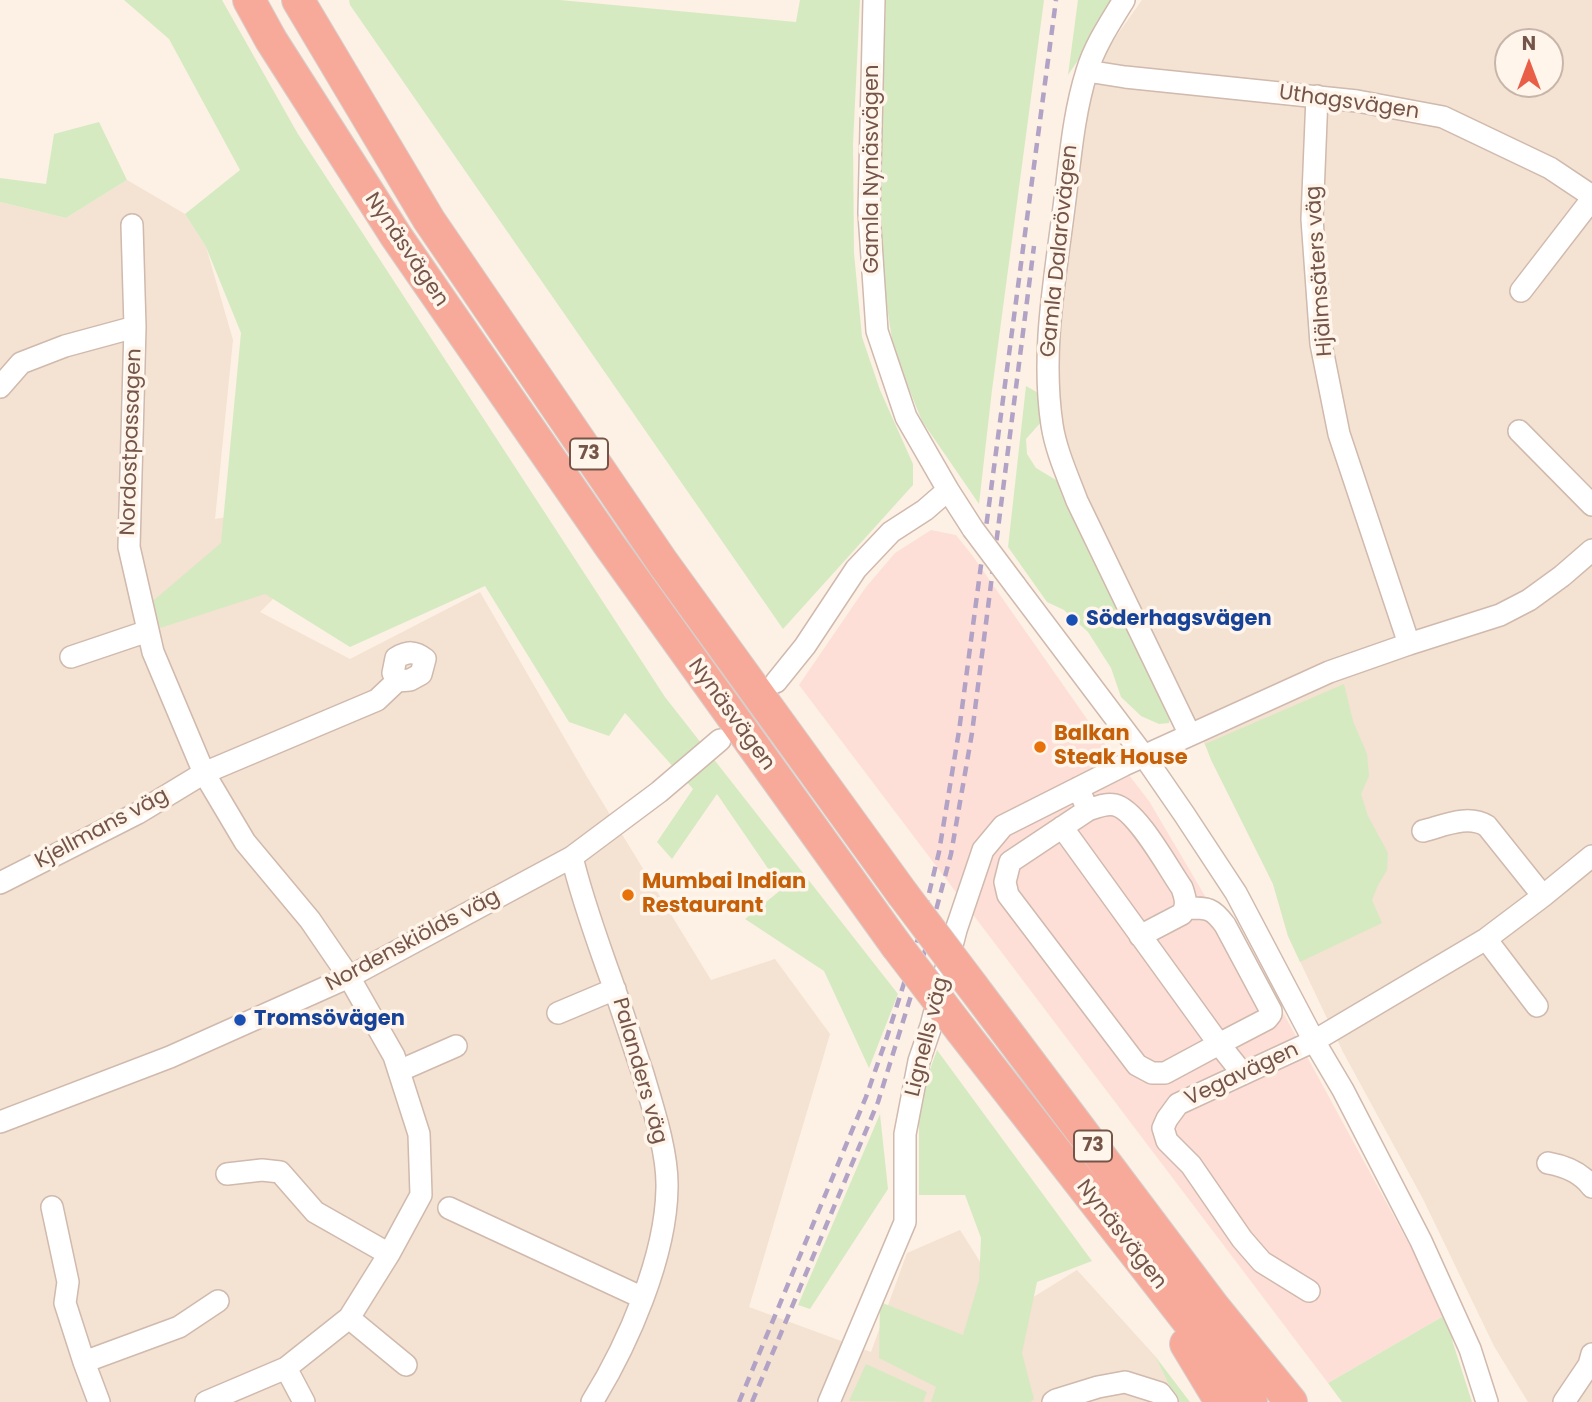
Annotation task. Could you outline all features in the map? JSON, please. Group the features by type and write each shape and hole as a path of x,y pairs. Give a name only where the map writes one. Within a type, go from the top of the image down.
{"highway":[{"name":"Nynäsvägen","path":"249,0 271,40 412,259 610,546 896,945 1251,1402"},
{"name":"Nynäsvägen","path":"298,0 429,220 663,563 902,893 1205,1295 1291,1402"},
{"path":"1127,1243 1221,1402"}],"street":[{"name":"Gamla Nynäsvägen","path":"874,0 869,213 877,331 906,417 948,490"},
{"name":"Gamla Dalarövägen","path":"1124,0 1097,44 1076,112 1049,323 1049,406 1053,429 1077,501 1190,734"},
{"name":"Uthagsvägen","path":"1087,71 1125,78 1357,101 1443,117 1550,168 1592,197 1521,291"},
{"name":"Hjälmsäters väg","path":"1317,96 1312,219 1321,344 1339,434 1409,644"},
{"name":"Nordostpassagen","path":"132,225 135,327 129,547 153,652 204,773 244,842 310,920 349,977"},
{"path":"0,387 21,363 65,346 135,327"},
{"path":"1519,431 1592,505"},
{"path":"776,682 805,646 856,569 891,532 925,510 948,490 973,529 1144,756 1236,893 1421,1241 1470,1349 1487,1402"},
{"path":"1144,756 1329,672 1500,615 1529,600 1592,550"},
{"path":"71,657 148,631"},
{"path":"204,773 377,699 397,681"},
{"name":"Nordenskiölds väg","path":"0,1122 170,1057 349,977 572,856 659,792 720,740"},
{"name":"Lignells väg","path":"828,1402 905,1222 905,1134 919,1061 956,930 983,850 1003,826 1144,756"},
{"name":"Kjellmans väg","path":"0,883 138,813 204,773"},
{"path":"1078,788 1088,810"},
{"path":"1140,936 1182,914 1186,908 1185,897 1182,888 1136,819 1124,808 1104,804 1088,810 1010,862 1004,882 1008,895 1137,1065 1152,1073 1165,1073 1271,1014 1217,914 1208,908 1186,908"},
{"path":"1423,831 1469,820 1487,825 1543,896"},
{"path":"1062,827 1243,1074"},
{"name":"Palanders väg","path":"572,856 579,887 653,1107 663,1151 667,1187 663,1232 643,1297 610,1372 592,1402"},
{"name":"Vegavägen","path":"1309,1291 1262,1262 1242,1239 1192,1165 1167,1141 1163,1128 1167,1119 1178,1104 1314,1041 1486,939 1592,856"},
{"path":"1486,939 1537,1006"},
{"path":"206,1402 286,1368 349,1318 389,1254 421,1195 419,1134 399,1071 394,1056 349,977"},
{"path":"558,1013 615,989"},
{"path":"399,1071 456,1046"},
{"path":"1548,1163 1566,1166 1592,1186"},
{"path":"227,1174 262,1170 280,1172 315,1212 389,1254"},
{"path":"52,1207 68,1282 65,1303 99,1402"},
{"path":"449,1208 643,1297"},
{"path":"84,1363 179,1328 218,1301"},
{"path":"349,1318 406,1365"},
{"path":"1564,1402 1589,1365 1592,1354"},
{"path":"286,1368 304,1402"},
{"path":"1054,1402 1098,1387 1125,1382 1160,1393 1167,1402"}],"shaded area":[{"path":"1142,0 1592,0 1592,1402 1528,1402 1494,1346 1423,1199 1343,1052 1288,936 1273,884 1082,494 1060,424 1056,359 1082,116 1105,52"},
{"path":"127,180 185,214 206,247 233,340 215,519 285,508 312,560 260,612 350,659 480,592 587,777 711,980 775,959 830,1034 749,1307 871,1352 907,1253 960,1230 1011,1311 1077,1270 1155,1356 1177,1402 0,1402 0,202 66,218"},
{"path":"931,530 956,535 972,555 1101,739 1149,801 1205,896 1236,926 1447,1314 1328,1383 799,685 866,587 895,553"}],"green space":[{"path":"124,0 222,0 298,134 665,697 898,994 869,1068 824,971 745,919 782,889 717,794 672,859 657,842 693,789 625,713 609,736 569,722 485,586 350,647 265,594 160,628 153,601 221,543 241,333 206,247 185,214 240,170 169,39"},
{"path":"349,0 560,0 796,22 800,0 860,0 853,144 854,253 862,337 880,390 913,464 913,485 783,629 350,5"},
{"path":"886,0 1044,0 979,504 922,421 894,352 883,281 879,225"},
{"path":"1078,0 1114,0 1104,22 1068,75"},
{"path":"99,122 127,180 66,218 0,202 0,178 46,184 54,134"},
{"path":"1026,386 1042,395 1043,420 1026,439 1027,454 1036,468 1056,480 1076,516 1170,717 1169,723 1159,724 1141,716 1121,697 1111,668 1088,632 1064,610 1047,602 1008,547"},
{"path":"1344,684 1353,721 1367,754 1369,776 1361,794 1368,816 1388,853 1387,870 1372,900 1382,923 1300,962 1288,936 1273,884 1205,744"},
{"path":"937,1050 1092,1261 1037,1282 1022,1353 1034,1399 1031,1402 931,1402 936,1387 879,1358 880,1302 963,1335 979,1281 981,1238 965,1195 919,1195 919,1100"},
{"path":"880,1114 888,1189 810,1309 798,1305"},
{"path":"1447,1314 1453,1343 1472,1402 1342,1402 1328,1383"},
{"path":"1155,1356 1190,1402 1177,1402"},
{"path":"866,1364 927,1392 923,1402 849,1401"}],"railway":[{"path":"739,1402 866,1097 918,939 939,852 959,731 1056,0"},
{"path":"752,1402 878,1102 927,944 951,854 972,733 1034,246"}],"place":[{"name":"Söderhagsvägen","path":"1072,620"},
{"name":"Balkan Steak House","path":"1040,747"},
{"name":"Mumbai Indian Restaurant","path":"628,895"},
{"name":"Tromsövägen","path":"240,1020"}]}
